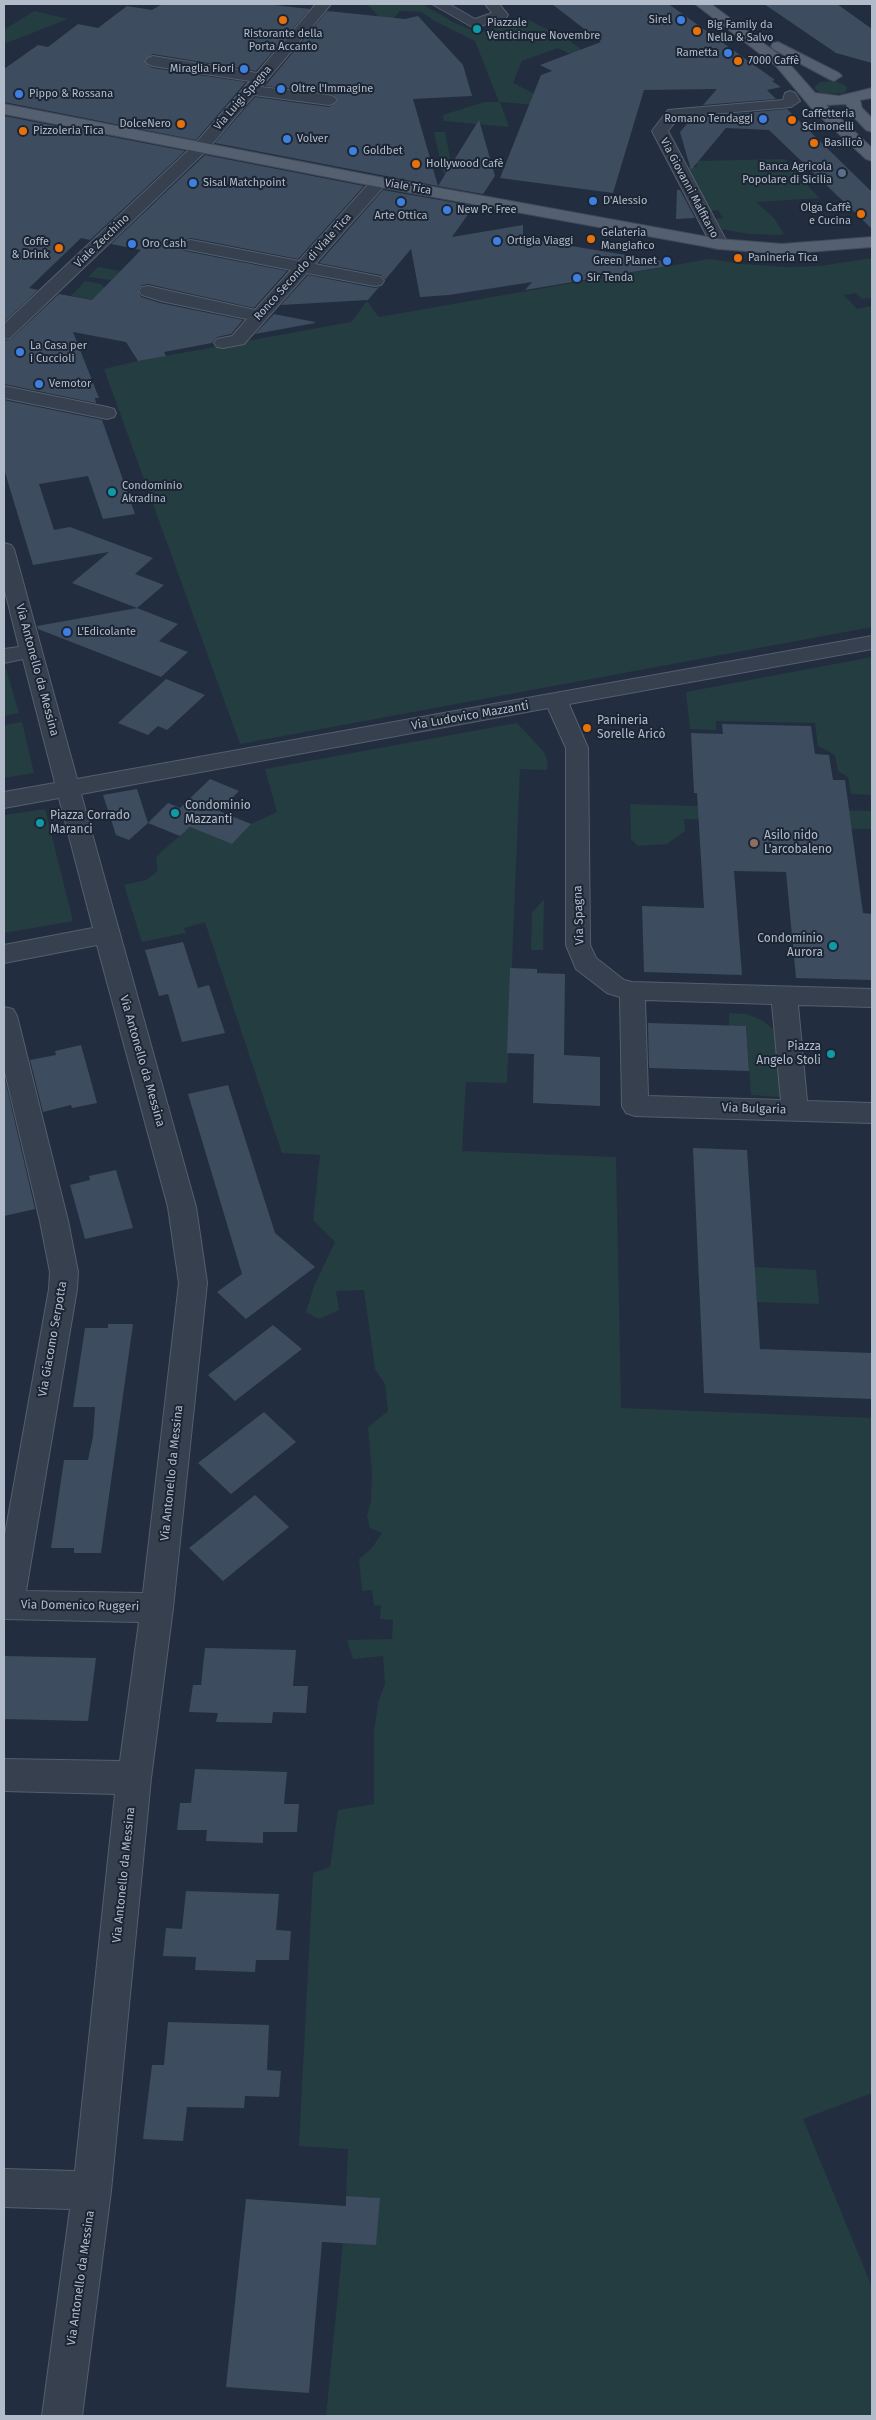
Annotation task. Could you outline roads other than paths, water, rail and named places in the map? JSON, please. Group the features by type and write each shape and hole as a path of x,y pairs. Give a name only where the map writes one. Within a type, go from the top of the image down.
{"main road":[{"path":"702,4 781,63 802,92 872,156"},
{"path":"724,4 784,50 850,85"},
{"path":"802,92 812,78 850,85"},
{"path":"802,92 831,101 850,85"},
{"path":"850,85 855,109 872,127"},
{"name":"Viale Tica","path":"4,109 379,182 719,244 758,249 813,247"},
{"path":"813,247 872,236"},
{"path":"813,247 872,242"}],"street":[{"name":"Via Luigi Spagna","path":"201,147 324,4"},
{"path":"439,4 474,24 501,15 492,4"},
{"path":"256,58 275,61"},
{"path":"153,61 329,100"},
{"path":"663,101 802,92"},
{"name":"Via Giovanni Malfitano","path":"719,244 660,131 674,113 786,104 802,92"},
{"name":"Viale Zecchino","path":"4,334 201,147"},
{"name":"Ronco Secondo di Viale Tica","path":"223,343 238,340 379,182"},
{"path":"191,245 375,281"},
{"path":"148,290 167,297 259,316"},
{"path":"4,392 107,413"},
{"name":"Via Antonello da Messina","path":"4,550 182,1207 193,1283 157,1608 134,1778 92,2191 62,2416"},
{"name":"Via Ludovico Mazzanti","path":"4,800 68,790 872,642"},
{"path":"4,656 32,651"},
{"name":"Via Spagna","path":"556,700 577,748 578,945 585,963 598,975 616,987 632,992"},
{"path":"4,954 107,934"},
{"path":"632,992 872,998"},
{"name":"Via Bulgaria","path":"632,992 635,1106 872,1112"},
{"path":"784,996 795,1110"},
{"name":"Via Giacomo Serpotta","path":"4,1016 54,1221 64,1272 63,1289 6,1605"},
{"name":"Via Domenico Ruggeri","path":"6,1605 157,1608"},
{"path":"4,1776 134,1778"},
{"path":"4,2188 92,2191"}],"place":[{"name":"Ristorante della Porta Accanto","path":"283,20"},
{"name":"Sirel","path":"681,20"},
{"name":"Piazzale Venticinque Novembre","path":"477,29"},
{"name":"Big Family da Nella & Salvo","path":"697,31"},
{"name":"Rametta","path":"728,53"},
{"name":"7000 Caffè","path":"738,61"},
{"name":"Miraglia Fiori","path":"244,69"},
{"name":"Oltre l'Immagine","path":"281,89"},
{"name":"Pippo & Rossana","path":"19,94"},
{"name":"Romano Tendaggi","path":"763,119"},
{"name":"Caffetteria Scimonelli","path":"792,120"},
{"name":"DolceNero","path":"181,124"},
{"name":"Pizzoleria Tica","path":"23,131"},
{"name":"Volver","path":"287,139"},
{"name":"Basilicò","path":"814,143"},
{"name":"Goldbet","path":"353,151"},
{"name":"Hollywood Cafè","path":"416,164"},
{"name":"Banca Agricola Popolare di Sicilia","path":"842,173"},
{"name":"Sisal Matchpoint","path":"193,183"},
{"name":"D'Alessio","path":"593,201"},
{"name":"Arte Ottica","path":"401,202"},
{"name":"New Pc Free","path":"447,210"},
{"name":"Olga Caffè e Cucina","path":"861,214"},
{"name":"Gelateria Mangiafico","path":"591,239"},
{"name":"Ortigia Viaggi","path":"497,241"},
{"name":"Oro Cash","path":"132,244"},
{"name":"Coffe & Drink","path":"59,248"},
{"name":"Panineria Tica","path":"738,258"},
{"name":"Green Planet","path":"667,261"},
{"name":"Sir Tenda","path":"577,278"},
{"name":"La Casa per i Cuccioli","path":"20,352"},
{"name":"Vemotor","path":"39,384"},
{"name":"Condominio Akradina","path":"112,492"},
{"name":"L'Edicolante","path":"67,632"},
{"name":"Panineria Sorelle Aricò","path":"587,728"},
{"name":"Condominio Mazzanti","path":"175,813"},
{"name":"Piazza Corrado Maranci","path":"40,823"},
{"name":"Asilo nido L'arcobaleno","path":"754,843"},
{"name":"Condominio Aurora","path":"833,946"},
{"name":"Piazza Angelo Stoli","path":"831,1054"}]}
